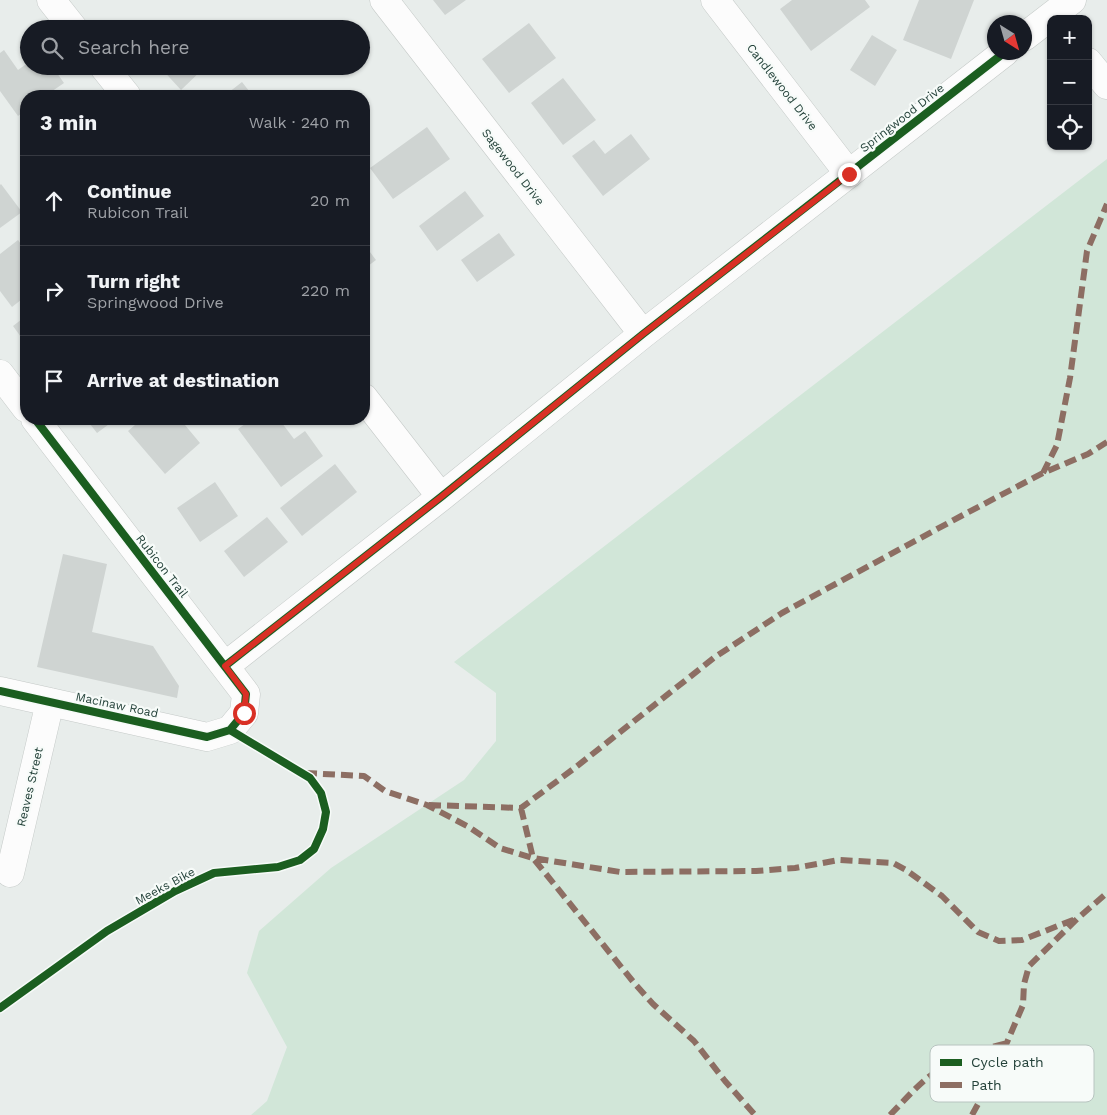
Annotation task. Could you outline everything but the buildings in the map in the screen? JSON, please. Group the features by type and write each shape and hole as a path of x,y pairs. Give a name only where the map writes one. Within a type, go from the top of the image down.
{"street":[{"path":"51,0 67,20"},
{"name":"Sagewood Drive","path":"384,0 643,334"},
{"name":"Candlewood Drive","path":"715,0 849,174"},
{"path":"1032,29 1048,12 1072,0"},
{"name":"Springwood Drive","path":"225,666 441,497 643,334 995,60"},
{"path":"1092,67 1107,85"},
{"path":"110,75 122,90"},
{"name":"Rubicon Trail","path":"0,374 20,405"},
{"path":"370,406 441,497"},
{"name":"Rubicon Trail","path":"36,425 246,694 244,713 230,730"},
{"name":"Macinaw Road","path":"0,691 207,737 230,730"},
{"name":"Reaves Street","path":"10,873 50,702"}],"green space":[{"path":"1107,159 1107,1115 251,1115 267,1101 287,1047 247,973 259,931 331,868 464,780 496,741 496,693 454,662"}],"marked path":[{"path":"1043,473 1057,445 1070,378 1087,251 1107,204"},
{"path":"429,805 521,808 715,657 782,613 963,515 1043,473 1088,454 1107,442"},
{"path":"305,773 364,776 385,791 427,805 469,827 500,848 533,858 620,872 756,871 795,868 839,860 893,863 942,896 978,932 999,941 1022,940 1078,918"},
{"path":"521,808 533,858 635,984 653,1004 694,1041 725,1081 755,1115"},
{"path":"1006,1045 1023,1005 1024,984 1029,966 1078,918 1107,893"},
{"path":"1000,1045 1007,1043"},
{"path":"890,1115 930,1076"},
{"path":"972,1115 979,1102"}],"cycle path":[{"path":"225,666 441,497 643,334 995,60"},
{"path":"40,425 246,694 244,713 230,730"},
{"path":"0,691 207,737 230,730"},
{"name":"Meeks Bike","path":"0,1008 107,931 175,891 214,873 278,867 300,860 314,849 323,829 326,812 321,793 310,778 230,730"}],"route":[{"path":"244,713 246,694 225,666 441,497 643,334 849,174"}]}
